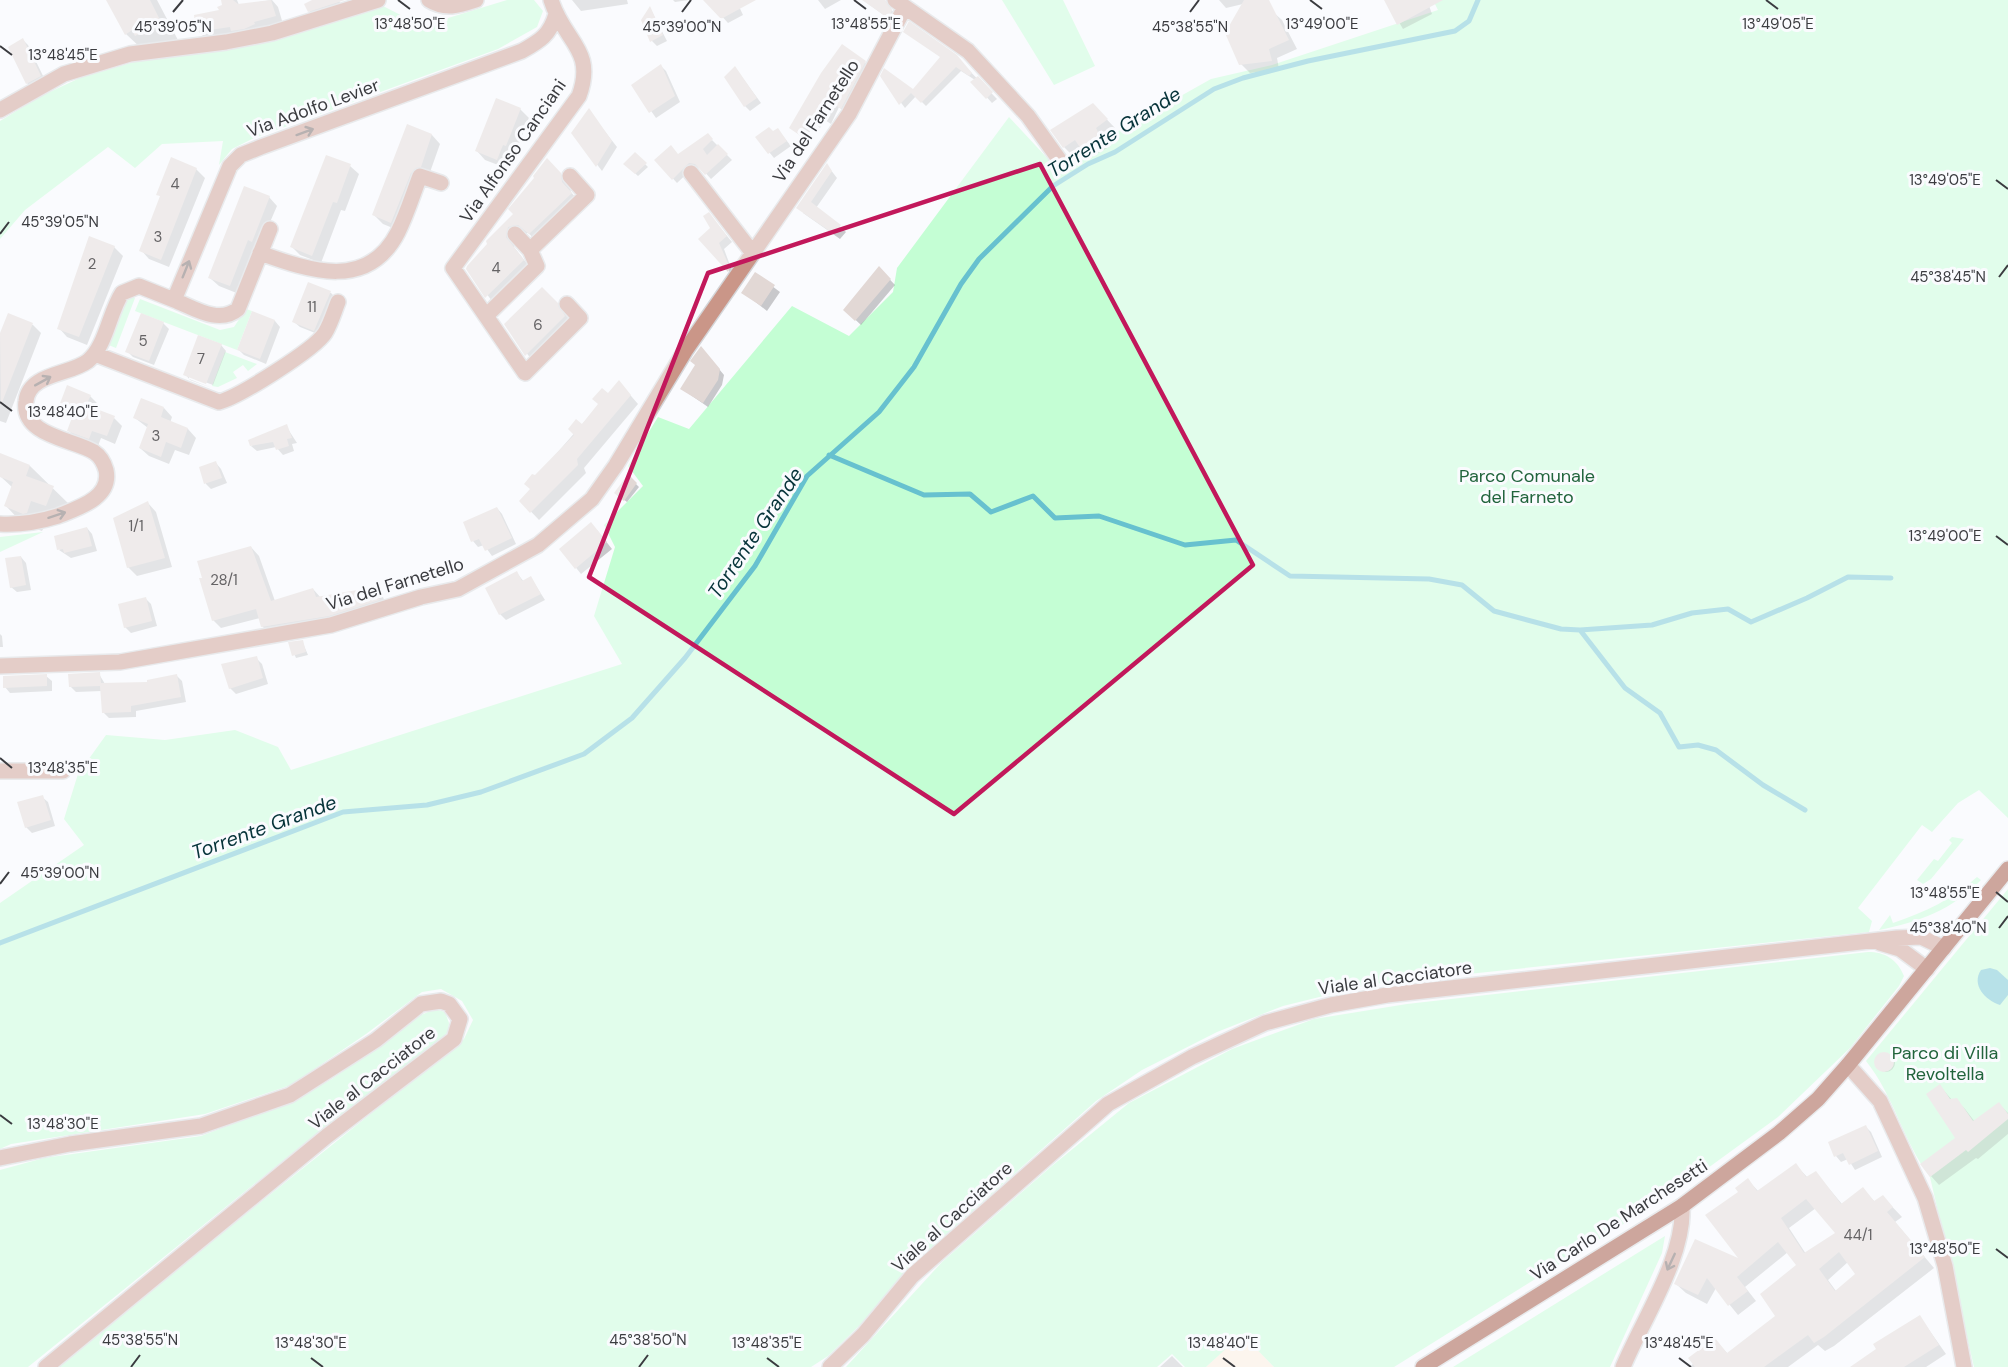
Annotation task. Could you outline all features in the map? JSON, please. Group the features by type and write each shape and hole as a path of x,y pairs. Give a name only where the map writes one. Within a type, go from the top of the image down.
{"main road":[{"name":"Via Carlo De Marchesetti","path":"1423,1367 1682,1206 1779,1133 1818,1099 1848,1065 2008,869"}],"street":[{"path":"0,110 64,74 130,54 226,42 272,33 378,0"},
{"path":"429,0 439,6 450,8 476,0"},
{"name":"Via del Farnetello","path":"0,666 120,662 331,625 421,597 458,589 538,545 592,499 616,465 685,351 849,114 900,3 968,51 1028,116 1063,165"},
{"name":"Via Adolfo Levier","path":"174,300 222,178 241,155 488,65 543,40 552,27 554,7"},
{"name":"Via Alfonso Canciani","path":"554,7 563,29 583,56 584,83 579,96 453,268 525,373 580,318 567,304"},
{"path":"691,173 752,252"},
{"path":"260,253 315,271 345,271 369,265 385,250 398,232 420,176 441,183"},
{"path":"530,250 587,195 570,176"},
{"path":"0,524 18,525 55,517 87,504 96,498 104,487 107,474 103,462 95,452 35,426 28,414 26,401 31,389 43,379 75,370 95,354 122,293 140,286 215,315 230,315 238,309 270,229"},
{"path":"486,316 537,266 530,250 515,234"},
{"path":"95,354 219,402 232,399 249,389 324,334 338,302"},
{"path":"0,771 63,771"},
{"name":"Viale al Cacciatore","path":"830,1367 863,1335 912,1276 1108,1104 1192,1057 1265,1023 1331,1005 1387,995 1921,937 1944,948"},
{"path":"1874,942 1900,949 1927,969"},
{"name":"Viale al Cacciatore","path":"0,1158 70,1144 201,1126 290,1095 376,1040 421,1004 441,1001 449,1004 460,1019 454,1039 327,1136 46,1367"},
{"path":"1848,1065 1880,1101 1925,1198 1945,1266 1964,1367"},
{"path":"1623,1367 1678,1247 1683,1225 1682,1206"}],"highlighted area":[{"path":"1040,164 1253,565 954,814 589,577 708,273"}],"shaded area":[{"path":"1242,1333 1274,1367 1206,1367"}],"green space":[{"path":"507,0 534,0 543,11 537,27 498,49 252,139 232,149 219,165 223,141 162,144 135,168 108,147 25,210 0,239 0,121 41,96 82,77 134,62 248,46 383,6 422,26"},
{"path":"1002,0 1063,0 1095,66 1054,85"},
{"name":"Parco Comunale del Farneto","path":"1433,0 2008,0 2008,818 1979,790 1958,803 1932,832 1922,825 1858,908 1872,921 1869,932 1372,984 1283,1006 1217,1032 1142,1070 1096,1101 915,1262 859,1326 828,1356 811,1367 55,1367 464,1039 473,1020 462,1001 441,989 422,992 366,1034 291,1085 205,1114 11,1144 0,1149 0,903 84,845 64,819 78,774 106,735 165,740 235,730 278,747 291,770 622,664 594,616 615,547 604,525 643,486 628,466 658,417 689,429 792,306 849,336 893,292 897,268 1009,117 1049,160 1072,157 1211,79 1272,65 1438,10"},
{"path":"131,296 135,298 116,348 106,344 124,300"},
{"path":"140,299 220,330 234,327 246,309 252,311 237,350 135,311"},
{"path":"225,352 257,364 248,371 243,365 233,372 237,378 218,387 212,386"},
{"path":"43,532 0,552 0,537"},
{"path":"1952,837 1964,839 1931,879 1923,884 1917,880 1934,859 1938,861 1952,843 1949,840"},
{"path":"1977,877 1981,880 1947,907 1921,919 1879,930 1890,915 1893,923 1916,914 1948,898"},
{"name":"Parco di Villa Revoltella","path":"2008,889 2008,1367 1974,1367 1930,1177 1913,1149 1884,1089 1866,1061"},
{"path":"1868,952 1885,955 1898,965 1904,976 1899,986 1850,1048 1778,1117 1675,1192 1394,1367 1274,1367 1242,1334 1206,1367 1185,1367 1172,1354 1157,1367 846,1367 942,1262 1053,1165 1129,1103 1232,1049 1314,1019 1407,1004"},
{"path":"435,1009 445,1012 449,1023 448,1032 439,1042 326,1126 28,1367 0,1367 0,1170 44,1158 201,1136 290,1102 332,1079 421,1015"},
{"path":"1665,1236 1662,1253 1610,1367 1453,1367"}],"water":[{"path":"1990,968 1997,970 2008,980 2008,995 2000,1005 1989,1000 1979,986 1978,976 1981,970"}],"building":[{"path":"106,0 150,0 161,22 135,36 132,30 125,35"},
{"path":"221,0 233,0 238,4 271,0 276,16 254,22 255,24 244,29 231,31 230,27 196,32 194,15 219,10 217,7 222,5"},
{"path":"312,0 345,0 308,12 304,4"},
{"path":"703,0 756,0 721,19"},
{"path":"862,0 885,0 892,10 888,18"},
{"path":"1244,0 1269,0 1289,40 1269,49 1272,61 1239,65 1225,33"},
{"path":"1384,0 1443,0 1397,25"},
{"path":"650,6 663,35 650,42 641,20"},
{"path":"909,21 957,55 972,73 969,76 956,67 921,103 911,93 899,105 880,76 884,68 913,89 940,57 903,32"},
{"path":"23,38 41,76 26,84 8,47"},
{"path":"842,44 866,61 841,109 833,103 825,120 819,116 814,124 810,120 798,134 789,128 821,73"},
{"path":"661,64 675,96 649,113 631,85"},
{"path":"735,66 757,98 744,107 724,77"},
{"path":"978,76 993,92 986,99 970,82"},
{"path":"496,98 521,108 506,146 503,145 497,160 475,151"},
{"path":"1093,103 1108,119 1096,128 1101,138 1081,149 1075,140 1063,148 1050,130"},
{"path":"589,108 612,141 596,167 571,133"},
{"path":"407,124 432,134 421,167 411,173 391,223 372,215"},
{"path":"769,127 773,131 778,128 787,141 768,154 755,137"},
{"path":"708,133 713,139 703,149 707,155 718,144 728,154 705,175 695,164 689,163 672,180 654,160 671,145 678,154"},
{"path":"635,152 647,163 635,174 623,164"},
{"path":"326,155 351,164 337,203 333,202 312,256 290,247"},
{"path":"171,157 197,168 161,260 139,251 160,196 156,195"},
{"path":"547,158 561,173 562,182 572,193 529,234 518,225 508,227 506,237 524,260 485,298 466,269 467,266 487,244 486,241 513,214 508,209 534,178 533,176"},
{"path":"827,163 832,171 811,202 841,225 834,234 796,208"},
{"path":"244,186 270,196 252,242 248,240 230,286 208,278"},
{"path":"709,212 727,236 719,243 730,268 728,272 698,239 710,228 703,216"},
{"path":"89,236 115,246 79,337 57,329"},
{"path":"879,266 891,279 855,321 843,310"},
{"path":"755,272 775,285 761,306 741,293"},
{"path":"308,282 331,291 314,331 292,322"},
{"path":"542,287 558,303 565,316 525,356 504,324"},
{"path":"252,311 275,320 260,359 237,350"},
{"path":"8,313 33,323 1,405 0,333"},
{"path":"141,313 164,322 149,361 125,352"},
{"path":"198,335 222,344 206,384 183,375"},
{"path":"701,346 720,369 718,380 703,403 680,389 695,365 690,361"},
{"path":"619,380 631,395 577,459 578,465 530,513 519,501 530,489 524,484 574,435 568,429 576,419 582,424 598,404 592,399 602,388 608,393"},
{"path":"67,385 91,395 86,405 115,416 107,436 92,431 89,439 67,431 74,412 59,406"},
{"path":"141,398 164,407 161,417 188,428 181,448 166,442 161,457 139,448 148,424 133,418"},
{"path":"287,424 292,438 287,439 289,446 276,450 273,442 250,446 248,440"},
{"path":"0,453 30,465 26,476 54,486 46,506 31,501 27,513 23,514 4,506 13,482 0,477"},
{"path":"216,461 222,478 204,484 199,467"},
{"path":"628,474 637,483 624,501 614,493"},
{"path":"148,501 165,558 127,568 113,518"},
{"path":"497,507 512,538 485,551 479,539 471,542 463,522"},
{"path":"591,522 607,542 575,569 559,549"},
{"path":"87,527 92,546 64,553 63,549 57,550 54,536"},
{"path":"251,546 271,601 313,588 316,597 375,587 380,600 329,616 261,627 256,609 212,621 199,578 202,578 197,561"},
{"path":"21,556 26,585 10,588 5,558"},
{"path":"517,571 522,581 531,576 541,594 499,615 485,588"},
{"path":"146,597 152,621 124,628 118,604"},
{"path":"303,640 306,652 292,656 288,642"},
{"path":"257,656 263,678 229,689 221,664"},
{"path":"100,672 101,683 147,682 147,680 177,674 181,697 131,706 131,712 102,713 100,686 69,687 68,674"},
{"path":"47,674 47,686 3,688 3,676"},
{"path":"43,795 51,820 25,828 17,802"},
{"path":"1884,1052 1891,1055 1894,1062 1891,1069 1884,1072 1877,1069 1874,1062 1877,1055"},
{"path":"1940,1084 1950,1099 1957,1098 1973,1121 1999,1102 2008,1114 2008,1119 1968,1152 1966,1150 1930,1177 1920,1164 1955,1138 1926,1094"},
{"path":"1866,1125 1878,1151 1849,1165 1843,1153 1834,1157 1828,1142"},
{"path":"1796,1163 1806,1177 1816,1171 1841,1204 1863,1187 1874,1201 1883,1195 1893,1207 1887,1212 1925,1257 1824,1337 1814,1343 1808,1335 1764,1367 1695,1367 1688,1358 1715,1338 1727,1353 1775,1316 1760,1294 1796,1265 1778,1242 1737,1277 1748,1291 1728,1306 1707,1278 1698,1295 1674,1284 1695,1239 1738,1258 1705,1215 1738,1192 1735,1188 1748,1178 1757,1191","holes":["1806,1199 1835,1233 1804,1253 1781,1218","1839,1252 1855,1274 1835,1291 1819,1269"]},
{"path":"1920,1315 1939,1345 1904,1367 1850,1367 1876,1349 1873,1344"}],"waterway":[{"name":"Torrente Grande","path":"0,943 343,812 427,805 481,792 584,754 632,718 685,658 755,566 807,476 879,412 914,367 961,284 979,259 1053,186 1088,164 1115,152 1214,89 1243,78 1308,61 1455,31 1469,21 1478,0"},
{"path":"829,455 924,495 970,494 991,512 1033,496 1055,518 1099,516 1185,545 1236,540 1290,576 1429,579 1462,585 1494,611 1561,629 1580,630 1625,688 1660,713 1679,747 1698,745 1716,750 1763,785 1805,810"},
{"path":"1580,630 1652,625 1692,613 1728,609 1751,622 1848,577 1891,578"}]}
